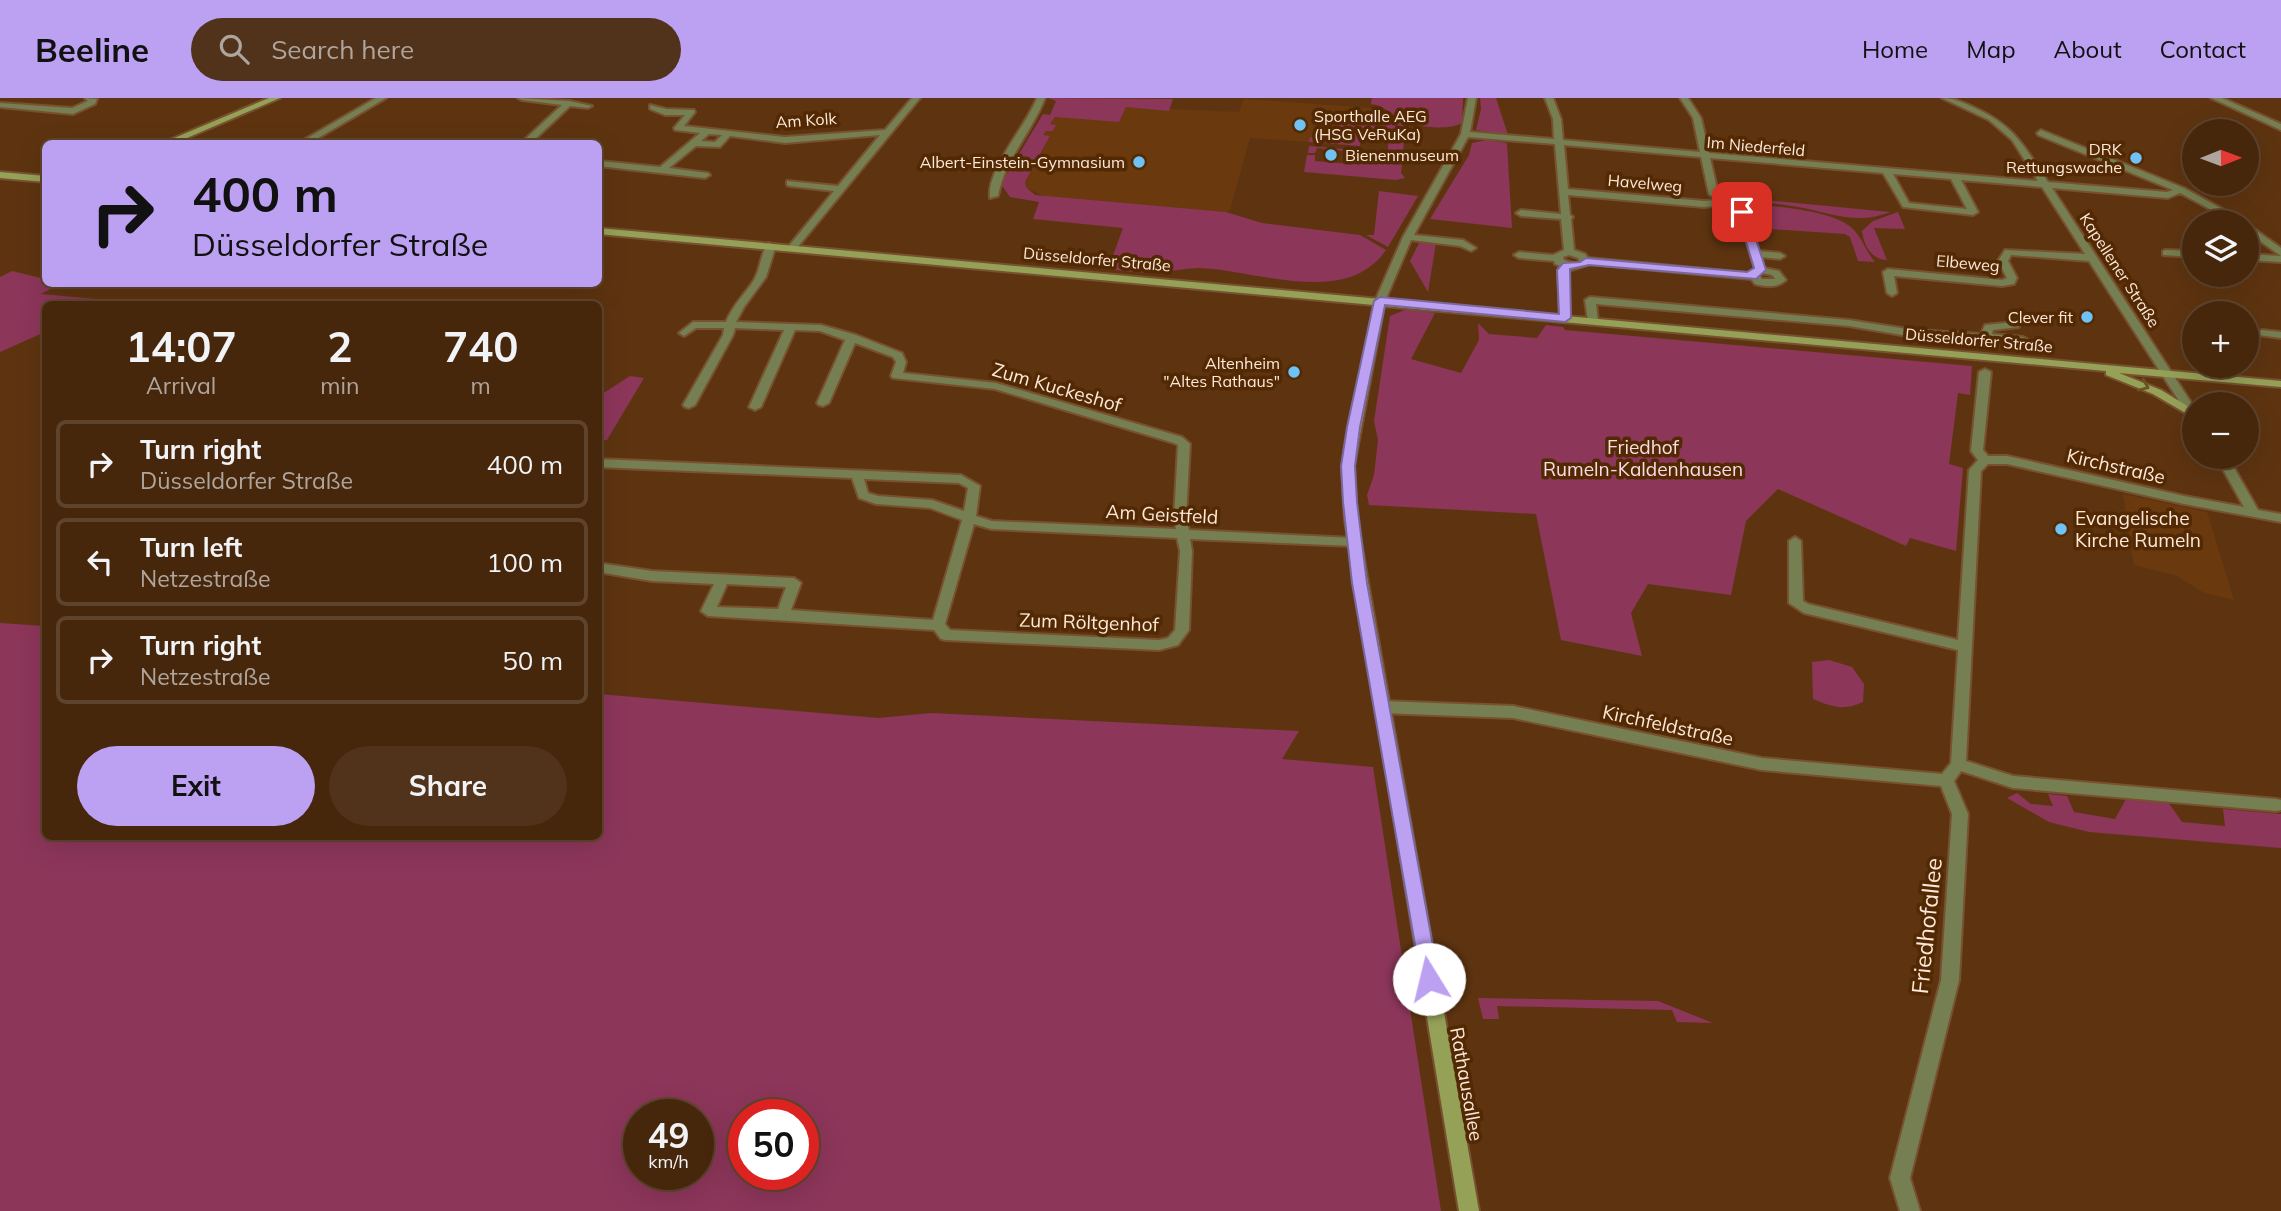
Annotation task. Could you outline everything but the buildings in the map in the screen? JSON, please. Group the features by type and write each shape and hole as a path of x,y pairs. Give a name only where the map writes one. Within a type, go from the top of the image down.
{"main road":[{"path":"173,140 276,98"},
{"path":"2,176 42,179"},
{"name":"Düsseldorfer Straße","path":"602,231 2281,384"},
{"name":"Rathausallee","path":"1380,301 1348,466 1354,542 1469,1211"},
{"path":"2089,366 2157,392 2182,408"}],"street":[{"path":"60,110 84,98"},
{"path":"0,105 60,110 80,108 92,102 93,99 89,98"},
{"path":"308,140 382,98"},
{"path":"522,98 588,106"},
{"path":"793,247 915,98"},
{"path":"993,197 995,181 1021,141 1041,98"},
{"path":"1380,301 1408,237 1465,134 1472,98"},
{"path":"1549,98 1557,119 1569,252"},
{"path":"1519,255 1557,258 1569,252 1579,254 1586,261 1756,273 1755,254 1742,212 1714,194 1697,118 1685,98"},
{"name":"Kapellener Straße","path":"1946,98 1961,103 2001,125 2015,138 2182,396"},
{"path":"1961,103 1971,98"},
{"path":"2215,98 2281,127"},
{"path":"528,140 569,103"},
{"name":"Am Kolk","path":"653,107 665,112 691,112 678,128 705,133 797,140 849,133 887,132"},
{"name":"Am Kolk","path":"662,170 705,133"},
{"path":"2041,133 2181,190 2218,210"},
{"name":"Im Niederfeld","path":"1465,134 2045,184"},
{"name":"Am Kolk","path":"695,143 717,145 727,135"},
{"path":"602,164 705,175"},
{"path":"1886,170 1906,205 1973,212 1954,175"},
{"path":"790,183 839,190"},
{"name":"Kapellener Straße","path":"2045,184 2168,195 2181,190"},
{"name":"Havelweg","path":"1565,192 1704,204 1723,202"},
{"path":"1521,213 1567,217"},
{"path":"2259,236 2281,253"},
{"path":"1408,237 1463,243 1471,248"},
{"path":"689,405 728,335 733,315 762,275 765,254 771,245"},
{"name":"Elbeweg","path":"1888,272 2002,283 2010,282 2011,278 2003,261 2008,252 2093,258"},
{"path":"2166,253 2182,254"},
{"path":"1755,254 1780,256"},
{"path":"1557,258 1567,266 1580,266 1586,261"},
{"path":"2259,258 2281,259"},
{"path":"1879,261 1888,272 1892,293"},
{"path":"1565,318 1563,270 1567,266"},
{"name":"Düsseldorfer Straße","path":"1593,321 1590,300 1849,323 1872,329 1968,338 1986,336 2017,339 2010,325 1989,327 1986,336"},
{"path":"1780,317 1787,338"},
{"name":"Zum Kuckeshof","path":"684,333 693,325 821,328 898,355 901,362 897,376 996,386 1178,440 1185,450 1180,518 1183,535"},
{"path":"755,407 791,327"},
{"path":"2262,333 2281,335"},
{"path":"823,403 852,337"},
{"path":"1946,780 1958,764 1962,646 1975,470 1985,460 1977,451 1985,372"},
{"name":"Kirchstraße","path":"1985,460 2007,460 2281,518"},
{"path":"602,463 969,481 974,486 969,518 939,625"},
{"path":"2229,469 2254,513"},
{"name":"Am Geistfeld","path":"857,476 863,495 876,500 932,504 991,525 1354,542"},
{"name":"Zum Röltgenhof","path":"722,580 708,611 939,625 946,635 1171,644 1182,630 1186,551 1183,535"},
{"path":"1795,541 1797,603 1804,608 1962,646"},
{"path":"602,568 652,576 794,583 783,614"},
{"name":"Kirchfeldstraße","path":"1382,706 1513,712 1762,765 1946,780"},
{"path":"1958,764 2013,782 2276,805"},
{"name":"Friedhofallee","path":"1910,1211 1900,1178 1951,980 1960,814 1946,780"}],"shaded area":[{"name":"Albert-Einstein-Gymnasium","path":"1244,99 1371,108 1369,120 1335,139 1311,137 1309,142 1250,138 1230,210 1226,212 1045,197 1026,187 1025,182 1050,137 1043,136 1046,131 1053,131 1055,125 1049,125 1055,117 1126,107 1239,112"},
{"path":"2123,494 2207,512 2234,600 2204,593 2177,576 2134,565"}],"green space":[{"path":"1048,98 1173,99 1169,111 1126,107 1119,122 1055,117 1050,124 1056,125 1053,131 1046,131 1043,135 1050,136 1025,182 1026,187 1035,195 1226,212 1262,223 1360,235 1386,250 1369,268 1348,278 1325,282 1299,282 1199,268 1148,273 1108,269 1123,228 1033,219 1039,202 1010,197 1001,184 1043,114 1050,115 1056,101"},
{"path":"1372,98 1463,98 1462,123 1440,127 1414,125 1371,104"},
{"path":"1480,98 1496,98 1508,135 1476,130 1481,109"},
{"path":"1371,108 1410,127 1405,131 1401,173 1405,178 1396,180 1304,172 1307,155 1315,155 1315,161 1350,164 1353,152 1317,148 1315,153 1308,153 1309,146 1355,150 1355,157 1374,158 1375,153 1387,154 1390,130 1362,128 1360,146 1309,142 1310,137 1335,139 1338,118 1369,120"},
{"path":"1486,140 1507,143 1512,228 1430,219 1469,155 1472,143"},
{"path":"1379,191 1418,196 1388,247 1366,235 1374,235"},
{"path":"1753,199 1890,212 1867,218 1846,217 1789,205 1748,201"},
{"path":"1747,204 1803,210 1846,223 1860,238 1875,262 1858,261 1850,237 1845,234 1754,228"},
{"path":"1898,212 1905,229 1874,228 1887,260 1881,259 1867,247 1862,231 1873,221"},
{"path":"1420,241 1436,243 1428,292 1410,261"},
{"path":"12,271 42,278 42,287 54,287 41,294 118,301 42,301 42,333 0,352 0,277"},
{"name":"Friedhof Rumeln-Kaldenhausen","path":"1407,309 1435,313 1411,359 1461,373 1479,340 1478,323 1489,334 1537,338 1546,325 1563,327 1565,330 1972,366 1970,395 1958,393 1949,464 1963,468 1956,551 1910,538 1906,546 1778,489 1746,521 1731,595 1648,584 1631,613 1642,656 1561,640 1536,514 1369,505 1367,495 1374,475 1378,440 1374,421 1390,316"},
{"path":"630,376 644,378 607,440 602,440 602,394"},
{"path":"0,623 42,626 42,840 602,840 602,694 878,718 931,713 1299,731 1282,759 1373,767 1441,1211 0,1211"},
{"path":"1829,660 1852,667 1864,684 1863,702 1838,707 1813,699 1812,662"},
{"path":"2017,793 2031,804 2053,806 2048,794 2067,796 2074,812 2115,819 2126,799 2168,802 2182,822 2225,826 2223,809 2281,814 2281,848 2089,832 2049,822 2007,798"},
{"path":"1478,998 1658,1001 1713,1023 1677,1022 1672,1010 1497,1006 1499,1019 1483,1019"}],"place":[{"name":"Sporthalle AEG (HSG VeRuKa)","path":"1300,125"},
{"name":"Bienenmuseum","path":"1331,155"},
{"name":"DRK Rettungswache","path":"2136,158"},
{"name":"Albert-Einstein-Gymnasium","path":"1139,162"},
{"name":"Clever fit","path":"2087,317"},
{"name":"Altenheim \"Altes Rathaus\"","path":"1294,372"},
{"name":"Evangelische Kirche Rumeln","path":"2061,529"}],"route":[{"path":"1429,979 1360,583 1350,502 1348,466 1353,427 1380,301 1565,318 1563,270 1567,266 1584,265 1586,261 1752,276 1752,273 1760,270 1742,212"}]}
